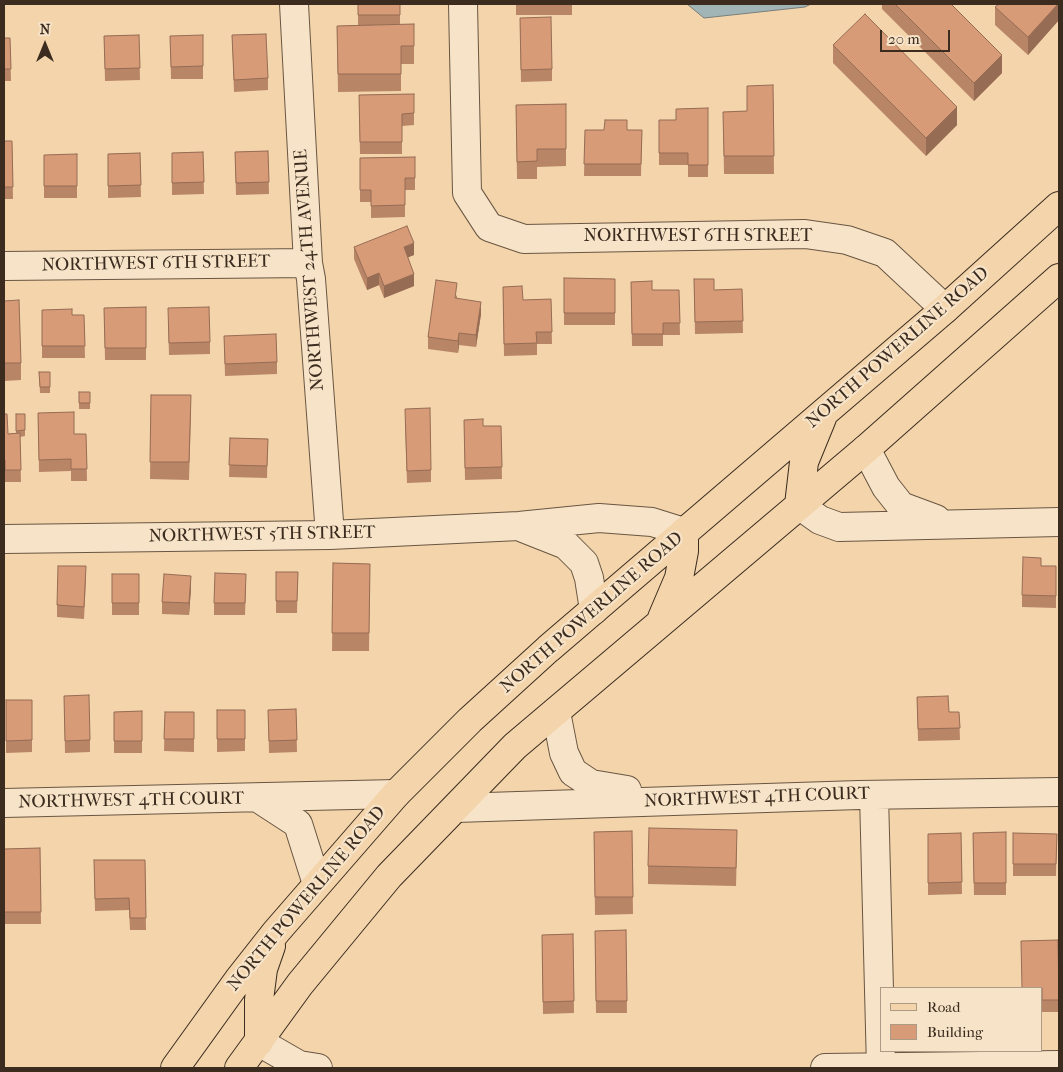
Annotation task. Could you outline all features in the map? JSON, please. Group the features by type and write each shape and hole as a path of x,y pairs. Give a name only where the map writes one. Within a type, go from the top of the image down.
{"main road":[{"name":"NORTH POWERLINE ROAD","path":"175,1068 239,979 276,932 396,794 470,720 594,610 945,308 1059,206"},
{"path":"239,1068 300,984 388,876 515,746 866,449 1059,278"},
{"path":"799,504 804,462 825,412"},
{"path":"659,624 679,578 684,550 684,532"},
{"path":"259,1042 259,1000 263,969 276,932"}],"street":[{"name":"NORTHWEST 24TH AVENUE","path":"294,4 308,262 311,279 330,535"},
{"name":"NORTHWEST 6TH STREET","path":"463,4 467,193 489,227 524,238 805,234 847,240 885,253 945,308"},
{"name":"NORTHWEST 6TH STREET","path":"4,266 308,262"},
{"path":"866,449 886,487 901,506 952,524"},
{"path":"799,504 820,520 839,527 1059,522"},
{"name":"NORTHWEST 5TH STREET","path":"4,539 330,535 519,526 599,518 652,522 684,532"},
{"name":"NORTHWEST 5TH STREET","path":"519,526 566,545 584,563 589,578 594,610"},
{"path":"556,712 564,753 573,772 591,784 628,790 659,801"},
{"name":"NORTHWEST 4TH COURT","path":"456,808 874,795 1059,792"},
{"name":"NORTHWEST 4TH COURT","path":"4,803 396,794"},
{"path":"874,795 880,1000"},
{"name":"NORTHWEST 4TH COURT","path":"258,798 298,824 317,884"},
{"path":"259,1042 299,1065 318,1068"},
{"path":"882,1052 882,1068"},
{"path":"824,1068 1059,1065"}],"shaded area":[{"path":"687,4 811,4 805,7 704,18"}],"building":[{"path":"358,4 400,4 400,15 358,15"},
{"path":"895,4 951,4 1002,55 974,83"},
{"path":"999,4 1058,4 1028,37 995,7"},
{"path":"865,14 957,107 926,138 833,45"},
{"path":"551,17 552,69 521,70 520,18"},
{"path":"414,24 414,46 401,46 401,74 338,74 337,26"},
{"path":"266,34 268,78 234,80 232,35"},
{"path":"139,35 140,68 105,69 104,36"},
{"path":"203,35 203,66 171,67 170,36"},
{"path":"4,38 10,38 11,69 4,69"},
{"path":"773,85 774,156 724,156 723,112 747,111 747,86"},
{"path":"414,94 414,113 402,114 402,142 360,142 359,95"},
{"path":"566,104 566,149 537,149 537,161 517,162 516,105"},
{"path":"708,108 708,165 688,165 688,153 659,153 659,120 676,120 676,109"},
{"path":"605,120 627,120 627,130 642,130 641,164 584,164 585,130 604,130"},
{"path":"4,141 12,141 13,187 4,187"},
{"path":"268,151 269,182 236,183 235,152"},
{"path":"203,152 204,182 172,183 172,153"},
{"path":"140,153 141,185 108,186 108,154"},
{"path":"77,154 77,186 44,186 44,155"},
{"path":"415,157 415,178 405,178 405,205 371,206 371,190 360,190 360,158"},
{"path":"407,226 414,243 404,247 414,274 384,286 379,273 367,278 354,247"},
{"path":"564,278 615,279 615,313 564,313"},
{"path":"694,279 714,279 714,290 742,289 743,321 695,322"},
{"path":"436,280 457,283 455,298 481,302 476,335 459,333 458,341 428,337"},
{"path":"652,281 652,290 679,290 680,323 663,323 663,334 632,334 631,282"},
{"path":"522,286 523,300 551,299 552,332 536,332 537,343 504,344 503,287"},
{"path":"19,300 21,363 4,363 4,301"},
{"path":"146,307 146,348 105,348 104,308"},
{"path":"209,307 210,342 169,343 168,308"},
{"path":"72,309 72,315 84,315 85,346 42,346 42,310"},
{"path":"276,334 277,362 225,364 224,336"},
{"path":"39,372 50,372 50,387 40,387"},
{"path":"79,392 90,392 90,403 79,403"},
{"path":"151,395 191,395 189,462 150,462"},
{"path":"430,408 431,470 407,471 405,409"},
{"path":"74,412 74,434 86,434 87,469 71,469 71,459 39,460 38,413"},
{"path":"4,414 7,414 8,434 20,433 21,470 5,470"},
{"path":"16,414 25,414 25,430 16,431"},
{"path":"483,419 483,426 501,426 502,467 465,468 464,420"},
{"path":"230,438 268,439 267,466 229,465"},
{"path":"1023,557 1041,558 1041,566 1056,566 1056,596 1022,595"},
{"path":"333,563 370,564 369,633 332,633"},
{"path":"58,566 86,566 84,607 57,605"},
{"path":"276,572 298,572 297,601 276,601"},
{"path":"215,573 246,574 245,603 214,603"},
{"path":"112,574 139,574 139,603 112,603"},
{"path":"164,574 191,576 189,603 162,602"},
{"path":"89,695 90,740 65,741 64,696"},
{"path":"948,696 949,712 959,712 960,728 918,729 917,697"},
{"path":"6,700 32,700 32,740 6,741"},
{"path":"296,709 297,740 269,741 268,710"},
{"path":"217,710 245,710 245,739 217,739"},
{"path":"142,711 142,741 114,741 114,712"},
{"path":"165,712 194,712 194,739 164,739"},
{"path":"649,828 737,830 736,868 648,866"},
{"path":"632,831 633,897 595,897 594,832"},
{"path":"1006,832 1006,883 974,883 973,833"},
{"path":"961,833 962,882 928,883 928,834"},
{"path":"1013,833 1057,834 1056,864 1013,864"},
{"path":"40,848 41,912 4,912 4,849"},
{"path":"94,860 145,860 146,918 130,918 129,898 95,899"},
{"path":"626,930 627,1001 596,1001 595,931"},
{"path":"573,934 574,1001 543,1002 542,935"},
{"path":"1058,940 1059,1000 1043,1000 1043,987 1022,987 1021,941"}]}
